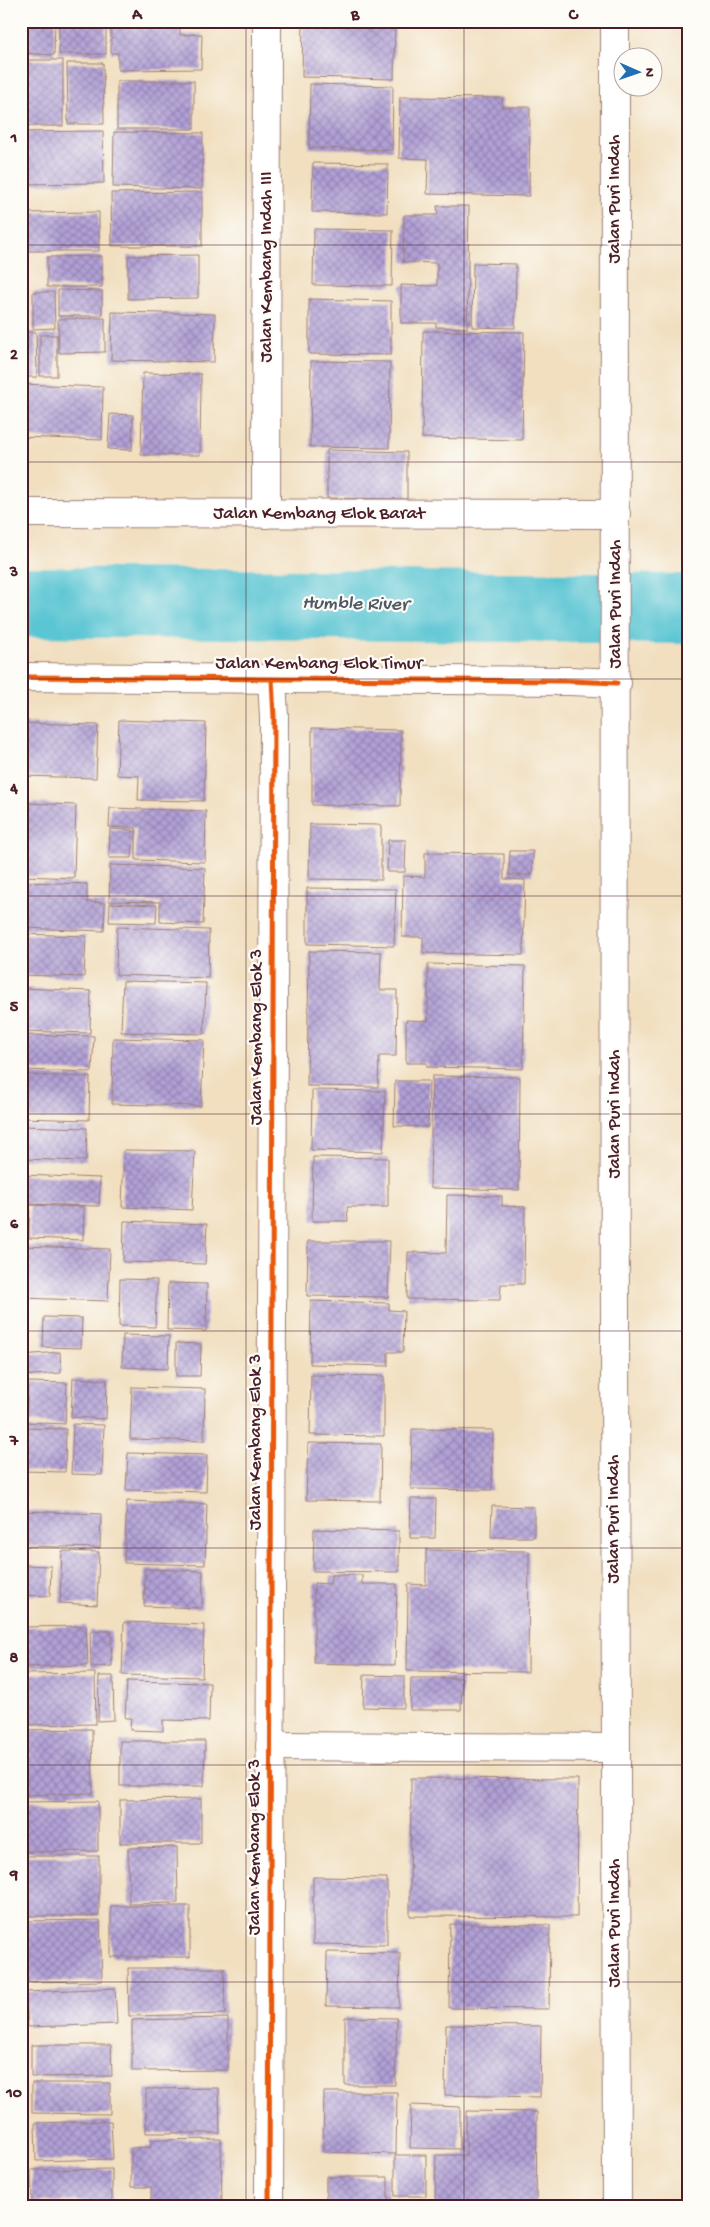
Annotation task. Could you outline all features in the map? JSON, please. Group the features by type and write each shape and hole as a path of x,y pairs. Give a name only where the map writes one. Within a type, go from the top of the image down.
{"street":[{"name":"Jalan Kembang Indah III","path":"266,514 267,21"},
{"name":"Jalan Puri Indah","path":"615,21 616,674 613,1748 617,2206"},
{"name":"Jalan Kembang Elok Barat","path":"21,513 616,514"},
{"name":"Jalan Kembang Elok Timur","path":"21,678 570,681 616,674"},
{"name":"Jalan Kembang Elok 3","path":"269,2206 274,737 272,679"},
{"path":"270,1746 613,1748"}],"building":[{"path":"21,21 55,21 54,55 21,53"},
{"path":"59,21 106,21 106,54 59,54"},
{"path":"111,21 180,21 180,35 202,34 201,69 118,70 118,53 111,53"},
{"path":"303,21 395,21 394,79 302,77"},
{"path":"21,60 63,60 63,126 21,126"},
{"path":"67,63 103,63 104,124 68,124"},
{"path":"117,81 194,81 194,129 117,129"},
{"path":"310,84 393,86 392,150 309,148"},
{"path":"400,97 502,98 502,107 530,107 529,196 427,194 428,159 399,158"},
{"path":"103,131 104,183 21,184 21,132"},
{"path":"114,132 203,133 202,189 113,187"},
{"path":"313,163 388,164 387,213 312,212"},
{"path":"202,192 202,246 112,246 111,193"},
{"path":"437,206 469,206 467,328 436,327 436,323 401,323 401,285 437,286 437,263 403,262 404,215 438,215"},
{"path":"99,212 99,251 21,251 21,213"},
{"path":"314,229 393,230 392,286 313,285"},
{"path":"198,255 198,298 128,299 128,256"},
{"path":"102,256 102,287 47,287 47,257"},
{"path":"473,263 516,264 515,328 472,327"},
{"path":"58,290 102,291 102,316 58,316"},
{"path":"33,292 54,292 55,328 33,329"},
{"path":"309,299 391,301 391,355 309,354"},
{"path":"112,312 215,314 214,362 111,360"},
{"path":"105,318 105,352 59,353 58,319"},
{"path":"423,331 524,332 522,440 422,438"},
{"path":"21,332 36,332 37,377 21,377"},
{"path":"40,335 57,335 57,376 40,376"},
{"path":"311,361 390,362 389,448 310,447"},
{"path":"143,373 201,374 200,455 141,455"},
{"path":"21,384 103,387 102,440 21,437"},
{"path":"110,414 133,415 132,450 108,449"},
{"path":"327,450 407,452 407,499 327,498"},
{"path":"119,720 206,723 204,801 138,800 139,776 117,775"},
{"path":"21,723 98,725 96,778 21,776"},
{"path":"312,728 401,730 400,806 312,805"},
{"path":"26,803 76,805 74,878 24,876"},
{"path":"110,808 206,811 205,862 136,860 136,828 109,827"},
{"path":"310,824 381,825 381,880 309,879"},
{"path":"110,829 133,830 132,858 109,858"},
{"path":"388,840 406,840 405,872 387,872"},
{"path":"510,851 533,851 532,875 509,875"},
{"path":"425,853 504,854 504,879 525,880 523,955 423,953 423,937 402,937 403,876 425,877"},
{"path":"110,865 205,868 203,924 160,922 160,902 109,901"},
{"path":"22,882 87,884 87,902 105,903 104,931 21,928"},
{"path":"307,888 396,889 394,946 307,944"},
{"path":"110,903 157,905 156,923 109,922"},
{"path":"117,927 209,930 208,978 116,975"},
{"path":"21,934 86,936 84,977 21,975"},
{"path":"309,951 381,952 380,990 397,990 396,1056 379,1056 378,1087 307,1086"},
{"path":"428,964 525,966 523,1069 427,1067 427,1063 406,1063 406,1020 428,1021"},
{"path":"123,981 206,983 204,1034 121,1032"},
{"path":"21,988 91,991 90,1033 21,1031"},
{"path":"23,1035 94,1036 92,1072 21,1070"},
{"path":"113,1038 204,1040 201,1106 112,1104"},
{"path":"22,1075 90,1077 89,1120 21,1118"},
{"path":"432,1076 520,1077 519,1190 430,1188"},
{"path":"395,1081 429,1081 428,1127 394,1126"},
{"path":"312,1090 385,1091 383,1152 311,1150"},
{"path":"21,1126 87,1128 86,1161 21,1159"},
{"path":"124,1150 195,1151 192,1210 122,1207"},
{"path":"313,1157 388,1158 388,1207 347,1207 348,1221 312,1221"},
{"path":"21,1175 100,1178 99,1206 21,1204"},
{"path":"447,1195 502,1196 502,1206 525,1207 524,1284 501,1284 500,1300 407,1299 408,1252 446,1253"},
{"path":"30,1205 84,1207 83,1240 29,1238"},
{"path":"124,1221 207,1224 205,1264 123,1262"},
{"path":"308,1241 390,1241 388,1297 307,1296"},
{"path":"21,1246 110,1249 108,1301 21,1298"},
{"path":"120,1279 157,1280 155,1327 119,1326"},
{"path":"168,1283 207,1284 206,1331 167,1330"},
{"path":"311,1301 389,1303 389,1310 404,1311 403,1352 388,1352 388,1366 310,1364"},
{"path":"44,1317 82,1318 81,1348 43,1347"},
{"path":"123,1335 169,1336 168,1369 122,1367"},
{"path":"176,1343 201,1344 200,1376 176,1376"},
{"path":"60,1352 61,1373 21,1376 21,1355"},
{"path":"311,1375 384,1376 384,1436 310,1435"},
{"path":"73,1378 107,1380 106,1419 71,1417"},
{"path":"28,1382 67,1383 65,1424 26,1422"},
{"path":"132,1387 205,1389 204,1441 130,1439"},
{"path":"73,1424 104,1425 102,1475 71,1474"},
{"path":"22,1428 66,1429 65,1472 21,1471"},
{"path":"412,1429 493,1430 492,1490 411,1489"},
{"path":"308,1443 381,1444 380,1501 306,1500"},
{"path":"128,1453 207,1455 206,1492 126,1490"},
{"path":"411,1499 436,1499 435,1538 410,1538"},
{"path":"127,1501 207,1504 205,1565 124,1563"},
{"path":"492,1506 534,1507 534,1537 491,1537"},
{"path":"21,1511 101,1514 100,1548 21,1546"},
{"path":"314,1529 399,1531 399,1572 313,1571"},
{"path":"426,1550 529,1551 528,1672 407,1671 408,1584 426,1585"},
{"path":"62,1551 99,1552 97,1605 60,1603"},
{"path":"21,1565 51,1566 50,1596 21,1595"},
{"path":"145,1569 203,1571 202,1608 144,1606"},
{"path":"331,1575 362,1575 362,1584 397,1584 395,1665 314,1663 314,1583 330,1584"},
{"path":"124,1622 204,1625 202,1677 122,1675"},
{"path":"86,1626 88,1665 21,1667 21,1627"},
{"path":"90,1631 111,1631 112,1666 91,1667"},
{"path":"95,1673 96,1724 22,1725 21,1674"},
{"path":"364,1675 404,1676 404,1708 363,1707"},
{"path":"99,1676 113,1676 114,1720 98,1721"},
{"path":"411,1678 462,1678 461,1710 410,1710"},
{"path":"127,1681 210,1683 209,1721 163,1720 163,1731 130,1730 131,1718 125,1718"},
{"path":"92,1729 93,1793 21,1795 21,1730"},
{"path":"120,1741 205,1741 204,1786 120,1786"},
{"path":"411,1778 578,1779 577,1917 410,1916"},
{"path":"201,1799 201,1843 120,1843 120,1800"},
{"path":"98,1801 98,1851 24,1852 23,1802"},
{"path":"177,1847 178,1903 129,1904 128,1848"},
{"path":"21,1856 99,1856 99,1916 21,1916"},
{"path":"313,1877 387,1878 387,1945 313,1944"},
{"path":"111,1906 190,1906 190,1957 111,1957"},
{"path":"100,1920 102,1981 21,1982 21,1921"},
{"path":"450,1924 550,1925 549,2009 449,2008"},
{"path":"327,1952 400,1953 399,2007 326,2006"},
{"path":"128,1968 224,1968 225,2014 129,2016"},
{"path":"115,1988 117,2024 28,2027 26,1992"},
{"path":"345,2017 397,2018 395,2085 345,2085"},
{"path":"228,2018 228,2070 132,2071 132,2020"},
{"path":"446,2025 541,2026 540,2097 445,2095"},
{"path":"31,2045 111,2045 112,2076 31,2077"},
{"path":"32,2083 110,2083 110,2114 32,2113"},
{"path":"219,2088 220,2133 146,2133 146,2089"},
{"path":"324,2092 397,2092 396,2154 323,2152"},
{"path":"411,2105 460,2107 460,2149 410,2148"},
{"path":"466,2111 537,2112 536,2206 435,2206 436,2155 466,2155"},
{"path":"111,2121 113,2159 36,2161 35,2123"},
{"path":"221,2139 222,2206 151,2206 151,2187 131,2187 131,2148 151,2147 151,2140"},
{"path":"395,2155 426,2155 426,2196 395,2196"},
{"path":"112,2169 112,2201 32,2202 31,2170"},
{"path":"326,2177 388,2177 388,2206 326,2206"}],"waterway":[{"name":"Humble River","path":"21,602 689,609"}],"cycle path":[{"path":"21,677 570,681 617,683"},
{"path":"269,2206 274,717 272,679"}]}
